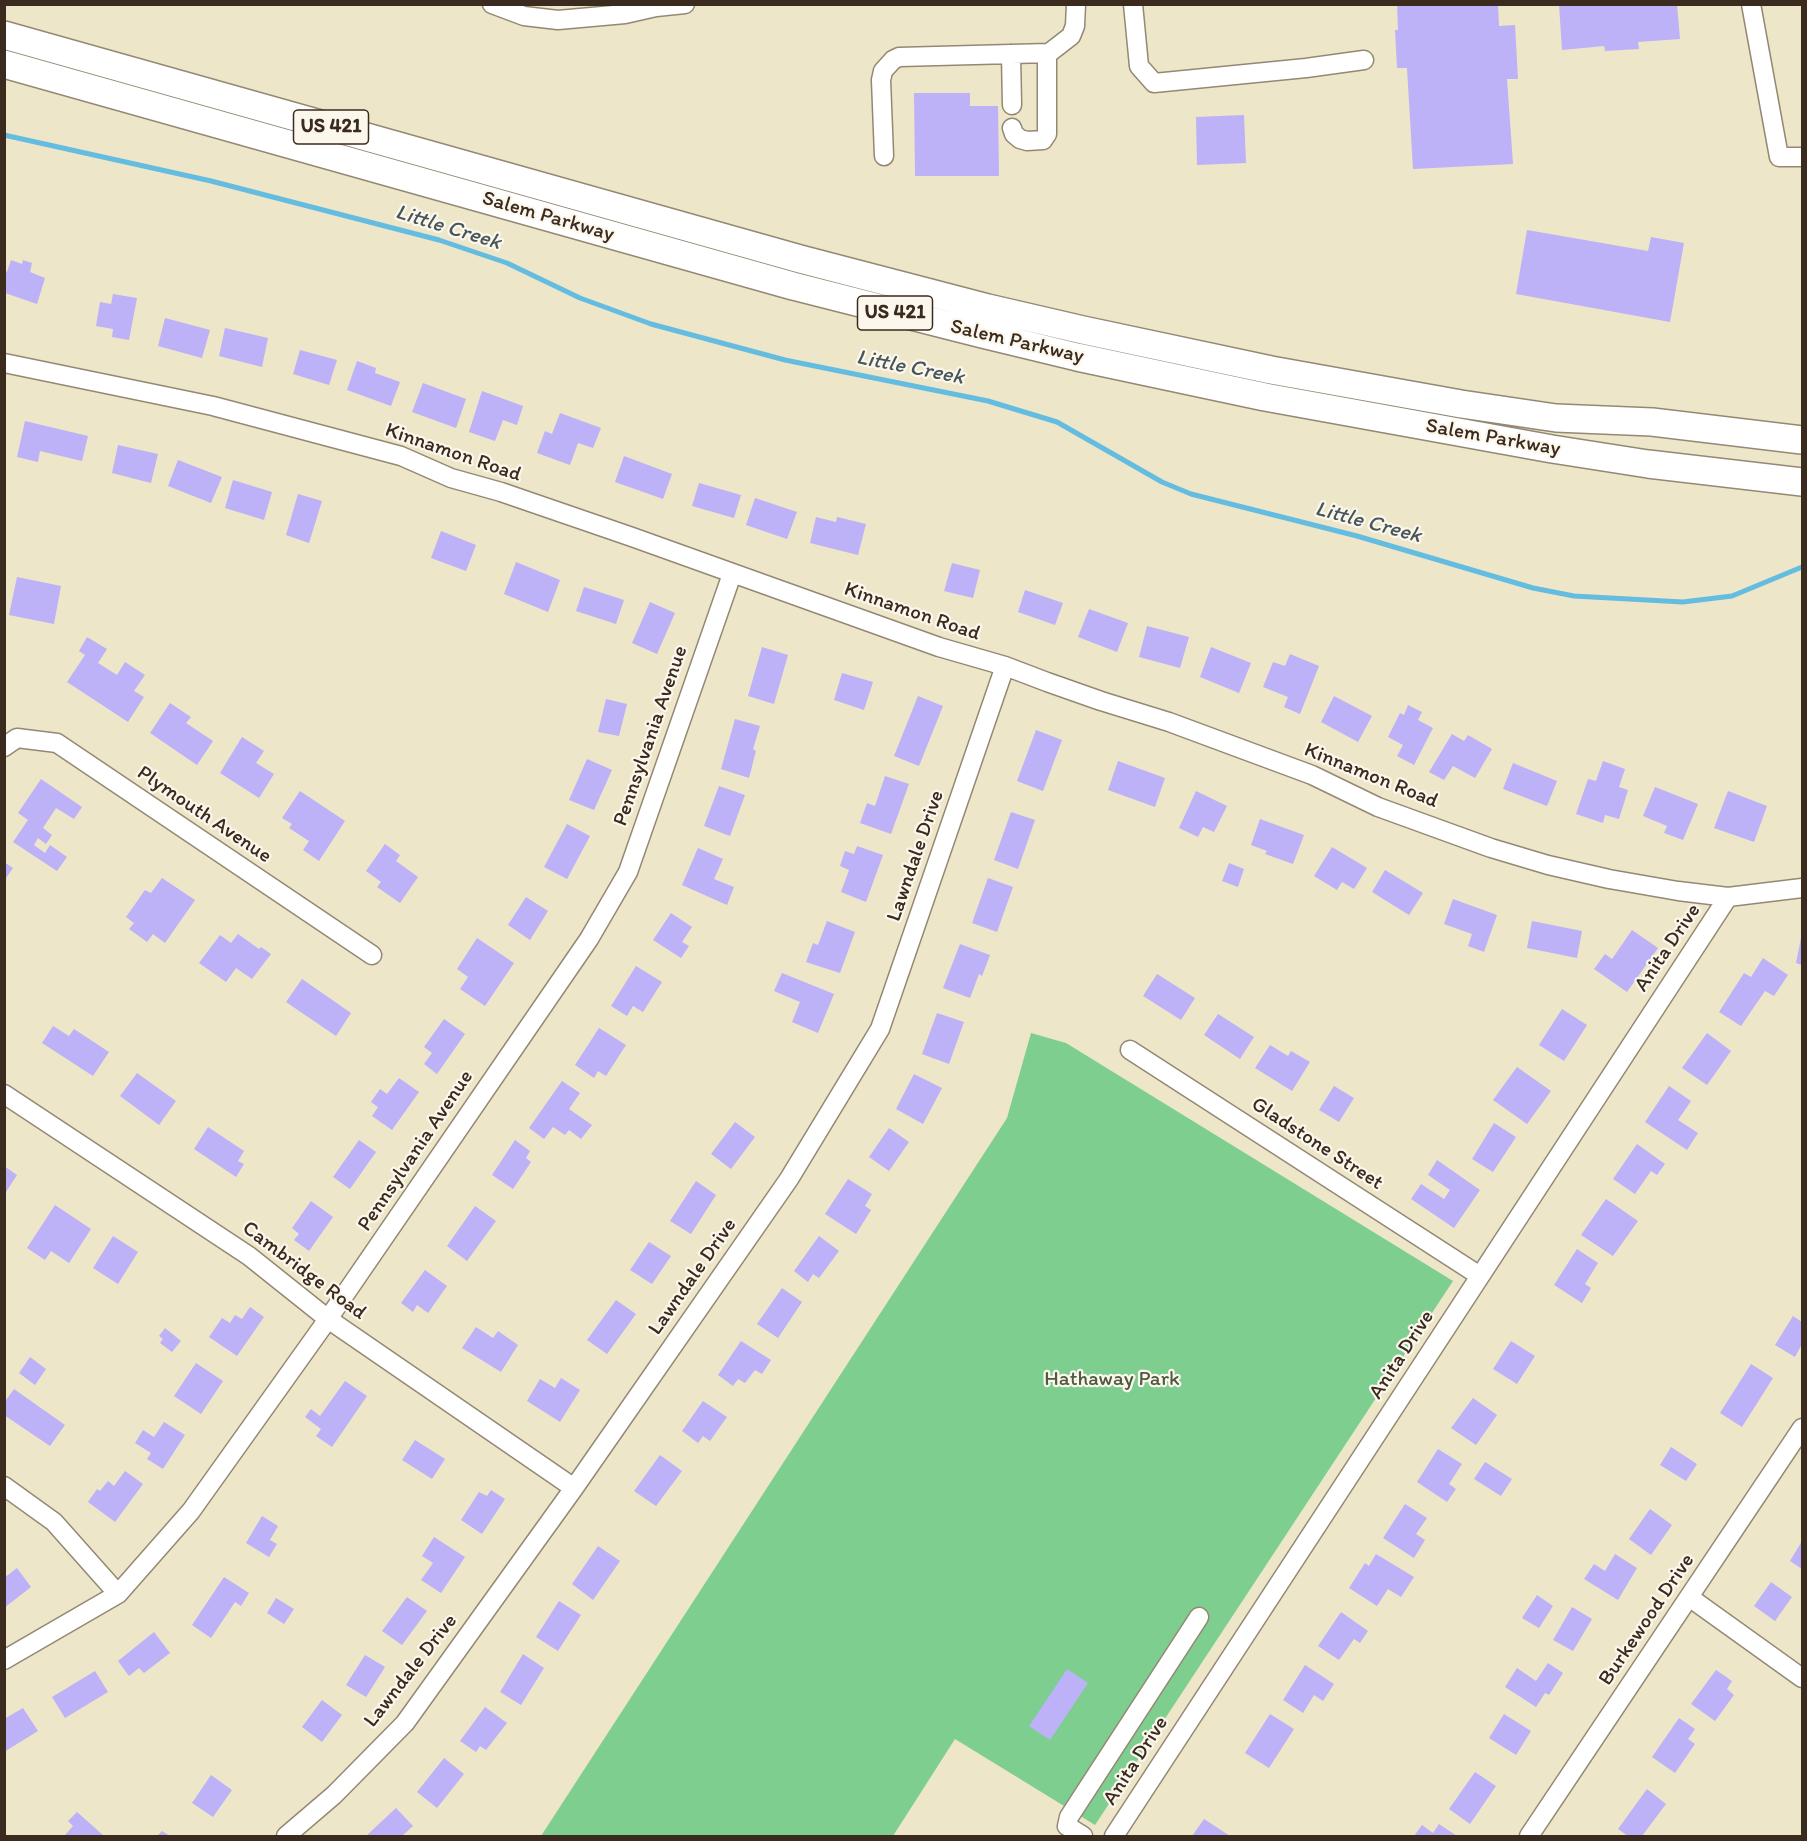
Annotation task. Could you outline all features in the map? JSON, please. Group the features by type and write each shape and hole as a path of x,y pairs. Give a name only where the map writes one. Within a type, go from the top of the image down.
{"highway":[{"name":"Salem Parkway","path":"4,35 800,259 1083,330 1270,370 1461,404 1556,418 1652,422 1803,440"},
{"name":"Salem Parkway","path":"4,64 793,286 1066,354 1265,397 1530,445 1648,464 1803,482"}],"street":[{"path":"884,156 881,80 883,71 893,60 899,57 1047,52 1061,45 1071,36 1075,26 1076,4"},
{"path":"1133,4 1139,66 1154,83 1364,60"},
{"path":"1751,4 1779,157 1803,157"},
{"path":"500,6 524,16 558,20 625,14 656,7 684,5"},
{"path":"1012,128 1014,134 1027,141 1043,140 1047,134 1047,52"},
{"path":"1011,54 1012,105"},
{"name":"Kinnamon Road","path":"4,363 213,406 401,456 451,478 501,492 939,647 1005,666 1169,722 1301,771 1378,807 1491,848 1548,865 1609,879 1728,897 1803,888"},
{"name":"Pennsylvania Avenue","path":"4,1660 118,1594 191,1511 328,1319 589,939 628,872 732,574"},
{"name":"Lawndale Drive","path":"286,1836 334,1795 405,1723 574,1488 789,1179 880,1029 1005,666"},
{"name":"Plymouth Avenue","path":"4,747 17,738 57,743 372,955"},
{"name":"Anita Drive","path":"1114,1836 1728,897"},
{"name":"Gladstone Street","path":"1130,1050 1480,1276"},
{"name":"Cambridge Road","path":"4,1094 249,1256 328,1319 574,1488"},
{"name":"Burkewood Drive","path":"1529,1836 1803,1428"},
{"path":"4,1486 54,1522 118,1594"},
{"path":"1689,1597 1803,1678"},
{"path":"1083,1836 1067,1826 1069,1817 1198,1617"}],"green space":[{"name":"Hathaway Park","path":"1031,1033 1066,1043 1453,1281 1095,1825 955,1739 893,1836 541,1836 1007,1118"}],"building":[{"path":"1397,4 1498,4 1499,26 1515,25 1518,79 1507,79 1513,164 1413,169 1407,68 1397,68 1395,30 1398,30"},
{"path":"1559,4 1677,4 1680,39 1638,42 1639,49 1605,51 1604,46 1562,50"},
{"path":"914,93 970,93 970,106 998,106 999,176 915,176"},
{"path":"1244,115 1246,163 1197,165 1196,117"},
{"path":"1527,230 1648,251 1651,237 1684,243 1670,322 1516,294"},
{"path":"11,260 22,264 23,260 32,263 30,272 45,278 37,304 5,293 5,271 7,272"},
{"path":"113,294 137,298 129,340 112,337 113,329 96,326 100,302 111,304"},
{"path":"165,318 210,330 202,358 158,346"},
{"path":"225,328 268,338 262,367 219,356"},
{"path":"300,350 337,360 329,385 293,374"},
{"path":"357,361 376,368 375,373 400,382 391,406 347,390"},
{"path":"423,383 466,399 456,428 412,412"},
{"path":"482,391 523,406 517,425 503,420 495,441 469,432"},
{"path":"560,413 601,428 593,448 578,443 570,465 537,453 545,431 552,434"},
{"path":"25,421 88,436 82,461 40,451 38,462 17,457"},
{"path":"118,445 158,454 151,483 112,473"},
{"path":"624,456 672,474 663,499 615,482"},
{"path":"178,460 222,477 211,503 168,486"},
{"path":"233,480 272,492 264,520 225,508"},
{"path":"699,483 741,495 734,518 692,506"},
{"path":"298,494 322,501 309,543 286,535"},
{"path":"755,498 797,512 787,539 746,525"},
{"path":"816,517 836,522 837,517 866,524 858,555 810,543"},
{"path":"441,531 476,545 466,571 431,558"},
{"path":"516,562 560,580 548,612 504,594"},
{"path":"952,563 980,570 973,598 944,591"},
{"path":"17,577 61,586 54,624 9,615"},
{"path":"584,587 624,600 616,624 576,611"},
{"path":"1025,590 1063,603 1055,625 1018,612"},
{"path":"650,602 675,613 657,654 632,643"},
{"path":"1089,609 1128,623 1117,652 1078,637"},
{"path":"1147,626 1189,637 1180,668 1139,657"},
{"path":"87,637 107,649 98,663 117,675 125,662 145,675 134,691 144,697 128,722 67,682 85,655 79,651"},
{"path":"762,647 788,655 774,704 748,696"},
{"path":"1211,647 1251,663 1239,693 1200,677"},
{"path":"1290,654 1319,666 1300,714 1284,707 1288,697 1263,687 1273,662 1285,666"},
{"path":"842,673 873,682 864,710 834,700"},
{"path":"918,696 943,706 919,766 894,756"},
{"path":"1334,696 1372,716 1358,742 1321,722"},
{"path":"606,699 627,704 619,736 598,732"},
{"path":"170,703 191,717 186,723 213,741 197,765 150,733"},
{"path":"1408,705 1422,712 1418,720 1433,728 1414,765 1397,756 1403,745 1388,737 1400,713 1404,715"},
{"path":"735,719 760,726 753,749 756,751 749,778 721,769"},
{"path":"1036,730 1062,740 1043,791 1017,781"},
{"path":"1452,734 1464,741 1468,735 1492,749 1475,778 1453,766 1444,780 1429,772"},
{"path":"242,737 264,751 256,763 274,774 259,798 220,773"},
{"path":"587,759 612,770 594,810 569,800"},
{"path":"1118,761 1165,778 1155,807 1108,790"},
{"path":"1603,761 1625,769 1619,787 1628,790 1619,819 1605,815 1603,823 1576,814 1588,779 1596,781"},
{"path":"1513,763 1557,781 1547,806 1503,789"},
{"path":"885,776 909,784 891,834 860,823 867,803 875,806"},
{"path":"41,779 82,807 74,819 56,808 43,828 52,835 46,844 38,838 34,845 45,853 50,845 67,857 57,871 13,842 28,820 18,813"},
{"path":"719,786 745,795 730,836 704,826"},
{"path":"1655,787 1698,804 1683,840 1664,833 1667,826 1643,816"},
{"path":"300,791 345,821 319,861 303,850 309,841 289,828 292,824 282,818"},
{"path":"1196,791 1227,806 1214,832 1203,827 1198,837 1179,828"},
{"path":"1728,791 1767,806 1754,842 1714,828"},
{"path":"1011,812 1035,820 1018,869 994,860"},
{"path":"1260,819 1304,835 1293,864 1265,854 1267,851 1251,845"},
{"path":"567,824 590,836 567,879 544,867"},
{"path":"385,844 400,855 396,861 418,877 400,903 377,887 381,882 366,871"},
{"path":"857,846 883,855 866,902 841,892 849,870 840,866 845,851 854,854"},
{"path":"1332,847 1367,868 1354,889 1342,882 1337,890 1314,876"},
{"path":"698,848 723,859 714,879 734,887 727,905 682,885"},
{"path":"4,862 13,868 4,881"},
{"path":"1229,863 1244,869 1238,887 1222,881"},
{"path":"1385,870 1423,893 1409,915 1372,892"},
{"path":"162,878 195,900 165,943 153,934 147,942 129,929 134,923 126,917 145,890 151,893"},
{"path":"988,878 1013,887 997,932 972,923"},
{"path":"526,897 548,911 530,940 508,925"},
{"path":"1453,899 1497,915 1484,952 1468,946 1472,934 1444,924"},
{"path":"671,913 692,927 682,942 689,946 681,958 653,940"},
{"path":"827,921 855,932 840,973 806,962 813,943 818,945"},
{"path":"1532,921 1582,931 1577,958 1527,948"},
{"path":"1632,930 1658,948 1627,992 1594,969 1605,954 1612,959"},
{"path":"238,934 259,949 261,947 271,954 252,979 236,968 226,982 199,963 220,935 231,943"},
{"path":"477,938 514,963 485,1006 460,989 468,977 457,969"},
{"path":"1802,938 1802,965 1796,963"},
{"path":"960,944 990,955 982,976 979,974 970,998 943,988"},
{"path":"1763,958 1788,975 1774,996 1765,991 1741,1026 1719,1012 1744,973 1751,977"},
{"path":"636,966 662,982 643,1012 633,1006 627,1016 611,1006"},
{"path":"782,973 834,994 818,1033 792,1022 800,1002 774,991"},
{"path":"1157,974 1195,998 1181,1020 1143,996"},
{"path":"302,979 351,1013 336,1036 286,1002"},
{"path":"1562,1009 1587,1025 1564,1061 1539,1045"},
{"path":"937,1013 964,1022 949,1064 922,1054"},
{"path":"1218,1014 1254,1037 1240,1059 1204,1035"},
{"path":"444,1019 465,1034 437,1074 424,1064 432,1053 424,1047"},
{"path":"53,1026 69,1036 74,1029 109,1052 93,1076 42,1043"},
{"path":"599,1028 626,1045 606,1076 598,1071 594,1078 575,1065"},
{"path":"1707,1033 1731,1051 1707,1085 1682,1068"},
{"path":"1270,1045 1288,1056 1291,1051 1310,1062 1292,1091 1255,1068"},
{"path":"1517,1067 1551,1091 1527,1124 1493,1100"},
{"path":"137,1073 176,1101 159,1125 120,1096"},
{"path":"914,1074 942,1088 923,1124 896,1109"},
{"path":"399,1078 419,1092 392,1130 372,1116 378,1107 371,1102 380,1089 387,1094"},
{"path":"562,1081 580,1093 569,1109 592,1125 581,1139 569,1130 565,1135 553,1127 544,1139 529,1128"},
{"path":"1334,1086 1354,1098 1339,1122 1319,1110"},
{"path":"1669,1086 1691,1101 1678,1120 1698,1133 1687,1150 1645,1122"},
{"path":"735,1122 755,1137 731,1169 711,1154"},
{"path":"1494,1123 1516,1137 1493,1172 1472,1159"},
{"path":"208,1127 244,1151 238,1161 244,1164 236,1177 194,1149"},
{"path":"889,1128 909,1142 889,1171 869,1157"},
{"path":"359,1140 376,1152 350,1189 333,1177"},
{"path":"515,1140 530,1151 526,1158 531,1162 513,1189 492,1175"},
{"path":"1637,1144 1665,1164 1657,1175 1651,1171 1635,1194 1613,1179"},
{"path":"1437,1160 1480,1190 1454,1228 1411,1199 1421,1184 1444,1199 1450,1190 1428,1175"},
{"path":"4,1166 17,1175 4,1195"},
{"path":"848,1179 872,1194 865,1206 871,1210 856,1234 825,1214"},
{"path":"696,1181 716,1195 691,1234 670,1221"},
{"path":"1606,1199 1638,1221 1613,1256 1581,1235"},
{"path":"311,1201 333,1217 309,1251 294,1240 299,1234 292,1228"},
{"path":"55,1205 91,1229 69,1263 51,1251 45,1260 27,1248"},
{"path":"475,1206 496,1221 467,1261 447,1246"},
{"path":"113,1236 138,1252 118,1284 93,1268"},
{"path":"819,1236 839,1251 819,1278 813,1274 808,1282 794,1271"},
{"path":"649,1242 671,1256 652,1284 630,1270"},
{"path":"1577,1249 1598,1263 1585,1284 1591,1288 1582,1303 1554,1285"},
{"path":"425,1270 447,1286 428,1313 417,1305 413,1312 401,1303"},
{"path":"782,1288 802,1302 778,1338 757,1324"},
{"path":"616,1300 636,1314 607,1354 587,1340"},
{"path":"250,1307 264,1317 237,1356 209,1337 222,1318 230,1323 235,1315 242,1319"},
{"path":"1793,1316 1802,1322 1802,1344 1795,1357 1775,1345"},
{"path":"476,1327 493,1338 498,1331 518,1345 501,1372 462,1348"},
{"path":"165,1328 181,1341 172,1352 160,1343 163,1339 159,1336"},
{"path":"741,1341 771,1360 762,1374 755,1370 745,1383 738,1379 733,1386 718,1375"},
{"path":"1511,1341 1535,1356 1517,1384 1493,1369"},
{"path":"30,1357 46,1369 35,1385 19,1373"},
{"path":"196,1363 223,1381 201,1414 174,1396"},
{"path":"1751,1364 1773,1378 1742,1427 1720,1413"},
{"path":"561,1378 580,1390 560,1422 527,1401 540,1379 555,1388"},
{"path":"345,1381 367,1396 332,1447 316,1436 321,1429 305,1417 311,1409 320,1416"},
{"path":"14,1389 65,1425 50,1446 4,1415 4,1403"},
{"path":"1473,1398 1497,1415 1476,1445 1451,1428"},
{"path":"703,1401 727,1417 710,1441 703,1436 698,1443 682,1431"},
{"path":"164,1422 185,1435 163,1469 147,1459 151,1453 135,1443 143,1430 154,1437"},
{"path":"415,1440 445,1459 432,1479 402,1460"},
{"path":"1671,1447 1697,1464 1686,1481 1660,1465"},
{"path":"1438,1449 1462,1464 1449,1484 1456,1489 1447,1502 1417,1482"},
{"path":"660,1455 682,1471 656,1506 634,1491"},
{"path":"1485,1462 1512,1479 1501,1496 1474,1479"},
{"path":"125,1471 143,1484 115,1522 88,1502 97,1489 100,1491 108,1481 114,1486"},
{"path":"491,1490 505,1499 482,1534 461,1520 479,1492 487,1496"},
{"path":"1405,1504 1427,1518 1416,1534 1425,1540 1414,1558 1383,1538"},
{"path":"1650,1509 1672,1525 1651,1555 1629,1539"},
{"path":"262,1516 278,1526 270,1540 277,1544 269,1557 246,1543"},
{"path":"434,1537 465,1557 441,1593 421,1580 433,1563 422,1556"},
{"path":"1802,1541 1802,1569 1790,1561"},
{"path":"598,1546 620,1561 593,1600 572,1584"},
{"path":"1376,1554 1414,1577 1401,1597 1388,1589 1377,1606 1349,1588 1365,1563 1369,1566"},
{"path":"1615,1554 1637,1568 1618,1600 1584,1579 1594,1564 1605,1571"},
{"path":"17,1568 31,1587 4,1608 4,1578"},
{"path":"224,1577 249,1593 241,1606 235,1602 211,1638 192,1625"},
{"path":"1771,1582 1792,1597 1775,1621 1754,1606"},
{"path":"1537,1595 1553,1606 1539,1628 1522,1618"},
{"path":"407,1597 427,1611 402,1645 382,1631"},
{"path":"276,1598 294,1609 284,1624 267,1613"},
{"path":"559,1601 581,1615 558,1651 536,1637"},
{"path":"1572,1607 1592,1619 1573,1651 1553,1640"},
{"path":"1341,1612 1368,1631 1360,1643 1354,1639 1339,1660 1318,1646"},
{"path":"154,1632 170,1653 144,1673 139,1668 129,1676 118,1661"},
{"path":"523,1654 544,1668 521,1705 500,1692"},
{"path":"365,1655 385,1667 366,1697 346,1685"},
{"path":"1548,1663 1563,1673 1549,1695 1545,1693 1536,1707 1505,1687 1517,1668 1536,1681"},
{"path":"1305,1665 1334,1684 1323,1701 1314,1695 1303,1713 1283,1700"},
{"path":"1067,1669 1088,1683 1050,1740 1029,1726"},
{"path":"1716,1670 1732,1681 1727,1689 1734,1695 1715,1721 1691,1704"},
{"path":"95,1671 108,1692 65,1718 52,1697"},
{"path":"322,1700 342,1715 322,1742 302,1727"},
{"path":"485,1707 507,1723 486,1750 480,1746 476,1752 460,1741"},
{"path":"23,1708 38,1731 4,1752 4,1719"},
{"path":"1270,1714 1294,1729 1269,1768 1245,1753"},
{"path":"1504,1714 1531,1731 1516,1755 1489,1738"},
{"path":"1679,1718 1695,1729 1688,1739 1695,1744 1675,1773 1652,1757"},
{"path":"444,1758 464,1774 437,1808 417,1792"},
{"path":"1475,1772 1496,1786 1470,1824 1449,1809"},
{"path":"211,1775 232,1790 213,1817 192,1803"},
{"path":"1647,1789 1666,1804 1642,1836 1628,1836 1618,1829"},
{"path":"396,1808 413,1826 402,1836 366,1836"},
{"path":"77,1812 104,1836 64,1836 73,1826 68,1821"},
{"path":"1204,1819 1230,1836 1192,1836"},
{"path":"1439,1824 1457,1836 1414,1836 1422,1825 1433,1833"},
{"path":"162,1831 170,1836 157,1836"}],"waterway":[{"name":"Little Creek","path":"4,135 211,181 439,240 507,263 580,298 651,324 785,360 988,401 1057,422 1162,482 1191,494 1357,536 1533,588 1574,596 1683,602 1732,596 1802,567"}]}
